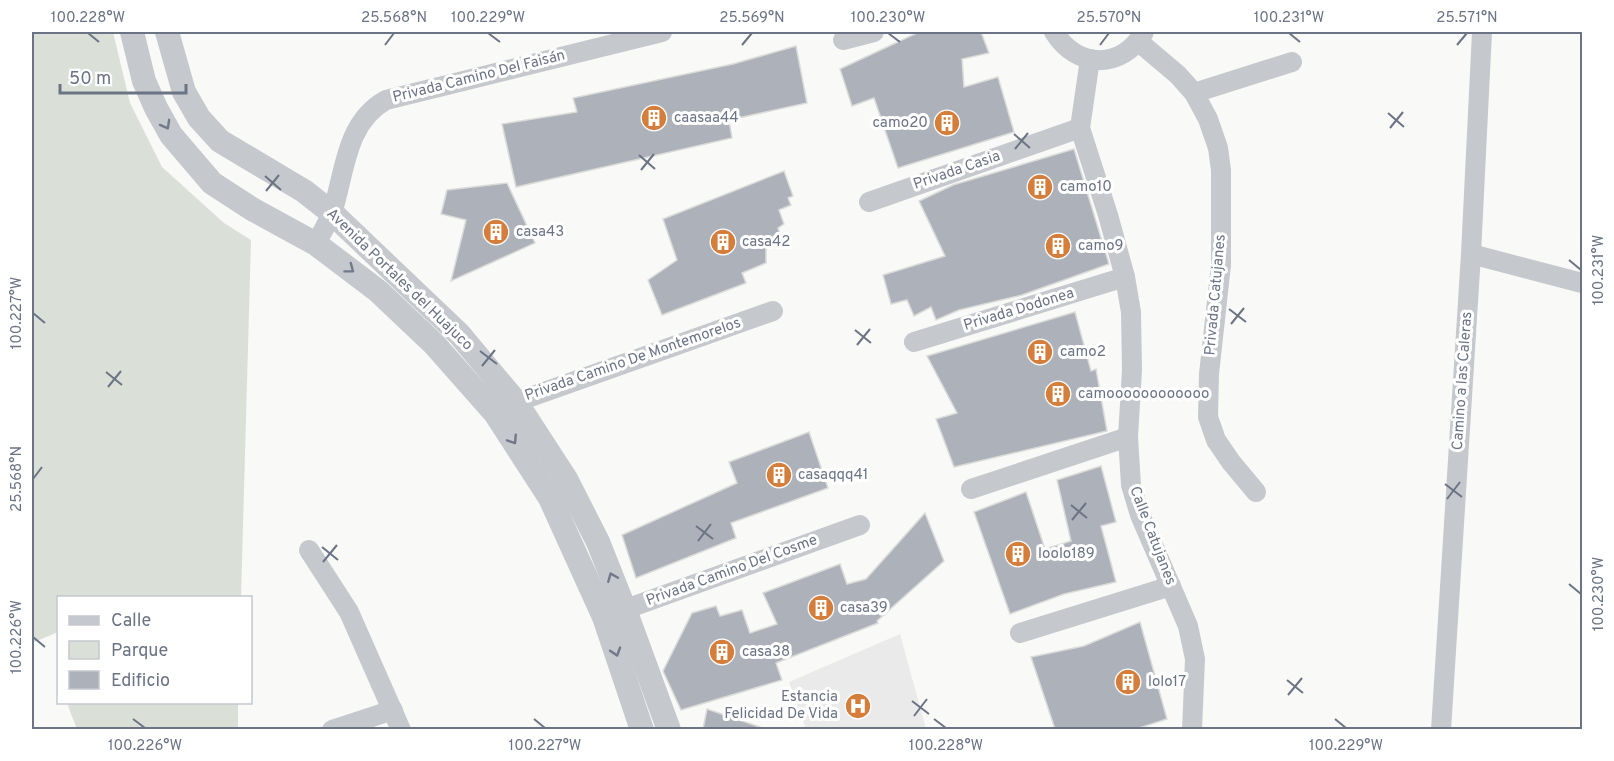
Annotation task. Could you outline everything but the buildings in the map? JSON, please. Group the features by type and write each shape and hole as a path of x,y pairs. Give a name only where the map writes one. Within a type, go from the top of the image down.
{"street":[{"name":"Avenida Portales del Huajuco","path":"132,32 144,81 156,108 171,135 212,183 252,209 316,244 378,291 506,407"},
{"name":"Avenida Portales del Huajuco","path":"167,32 184,92 199,118 220,141 304,191 332,213 459,334 506,407 566,479 598,542 642,729"},
{"name":"Privada Camino Del Faisán","path":"316,244 332,213 353,135 364,117 386,100 662,32"},
{"path":"843,40 874,32"},
{"path":"1054,32 1061,43 1074,54 1103,60 1129,51 1141,37"},
{"name":"Camino a las Caleras","path":"1441,729 1471,254 1482,32"},
{"name":"Privada Catujanes","path":"1141,37 1194,93 1208,119 1218,148 1221,170 1221,265 1209,374 1209,417 1216,440 1256,492"},
{"name":"Calle Catujanes","path":"1090,59 1080,128 1108,215 1125,277 1131,312 1132,370 1128,437 1131,485 1140,515 1188,626 1195,659 1192,729"},
{"path":"1194,93 1292,62"},
{"name":"Privada Casia","path":"869,202 1080,128"},
{"path":"198,168 220,141"},
{"path":"1471,254 1582,284"},
{"name":"Privada Dodonea","path":"914,342 1125,277"},
{"name":"Privada Camino De Montemorelos","path":"506,407 773,311"},
{"path":"971,489 1128,437"},
{"name":"Privada Camino Del Cosme","path":"615,614 860,525"},
{"path":"309,550 349,612 401,729"},
{"path":"1020,633 1171,586"},
{"name":"Avenida Portales del Huajuco","path":"615,614 669,729"},
{"path":"332,729 393,710"}],"shaded area":[{"name":"Estancia Felicidad De Vida","path":"900,634 926,729 806,729 789,682"}],"green space":[{"path":"32,32 113,32 130,103 162,167 224,223 251,240 241,596 57,596 57,632 32,643"},
{"path":"69,704 238,704 238,729 77,729"}],"place":[{"name":"caasaa44","path":"654,118"},
{"name":"camo20","path":"947,123"},
{"name":"camo10","path":"1040,187"},
{"name":"casa43","path":"496,232"},
{"name":"casa42","path":"723,242"},
{"name":"camo9","path":"1058,246"},
{"name":"camo2","path":"1040,352"},
{"name":"camoooooooooooo","path":"1058,394"},
{"name":"casaqqq41","path":"779,475"},
{"name":"loolo189","path":"1018,554"},
{"name":"casa39","path":"821,608"},
{"name":"casa38","path":"722,652"},
{"name":"lolo17","path":"1128,682"},
{"name":"Estancia Felicidad De Vida","path":"858,706"}]}
